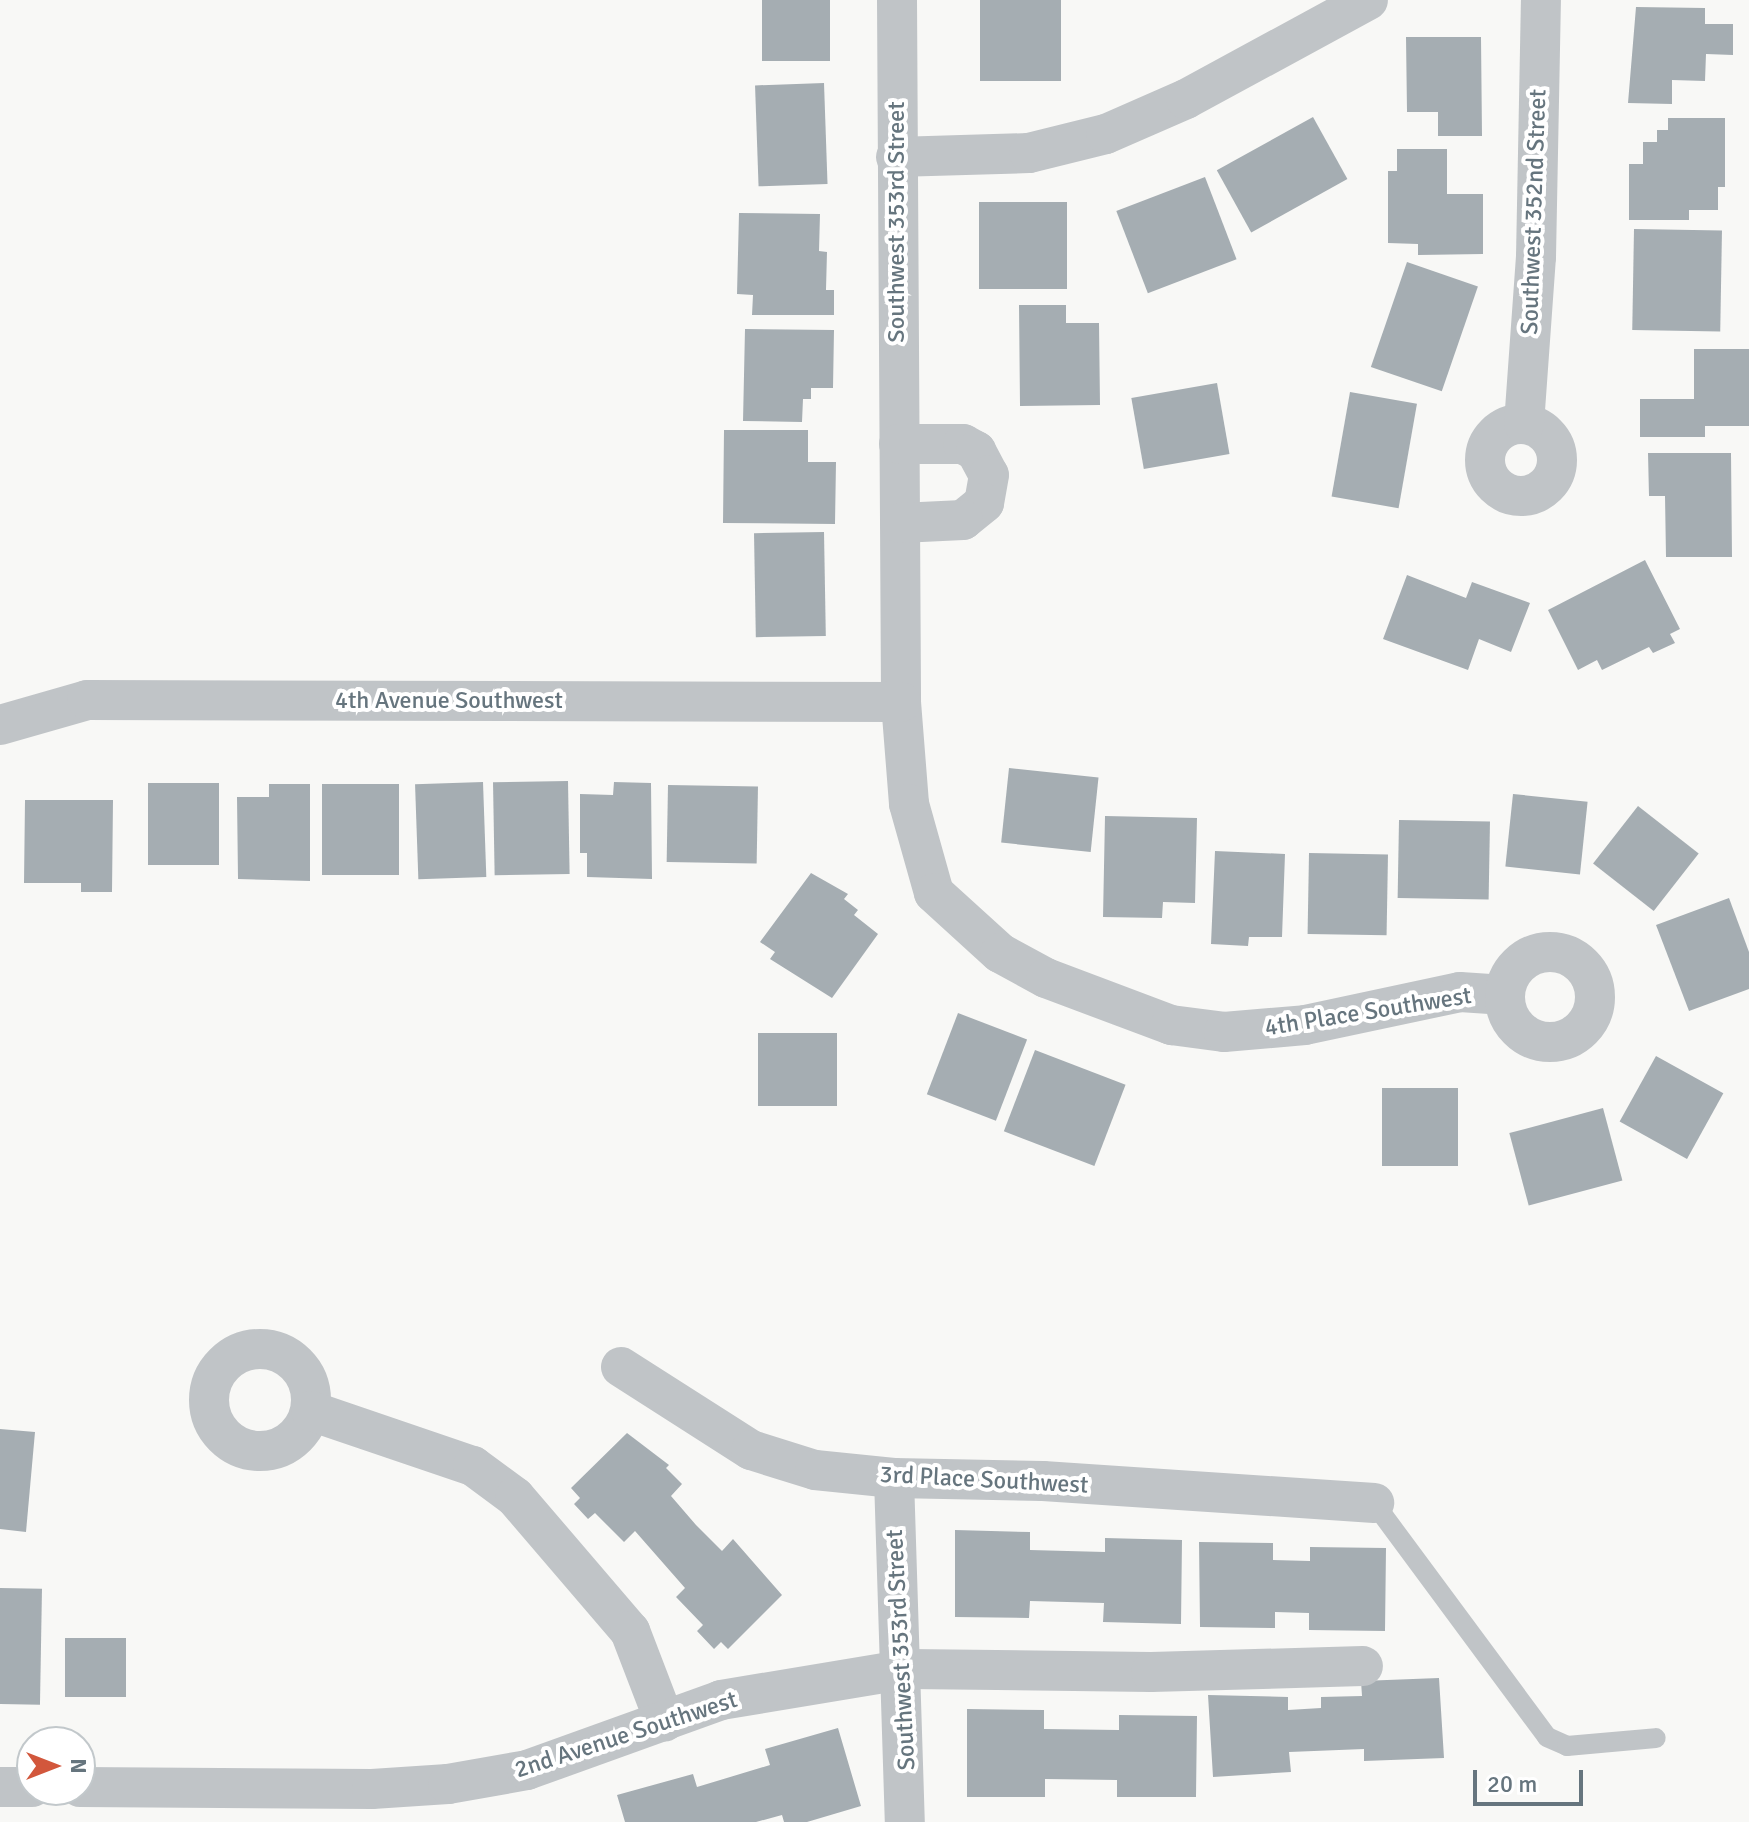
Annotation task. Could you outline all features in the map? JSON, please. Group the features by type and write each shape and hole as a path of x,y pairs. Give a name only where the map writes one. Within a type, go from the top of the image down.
{"street":[{"name":"Southwest 353rd Street","path":"897,0 901,702 909,804 934,893"},
{"path":"896,157 1029,153 1106,134 1186,99 1368,0"},
{"name":"Southwest 352nd Street","path":"1524,424 1536,257 1541,0"},
{"path":"899,444 963,444 976,451 989,475 984,503 963,520 900,523"},
{"name":"4th Avenue Southwest","path":"0,725 87,700 901,702"},
{"name":"4th Place Southwest","path":"934,893 1000,953 1046,978 1171,1025 1224,1032 1305,1025 1460,992 1505,995"},
{"name":"3rd Place Southwest","path":"621,1367 751,1450 815,1470 894,1478 1043,1481 1374,1503"},
{"path":"311,1411 473,1466 515,1497 630,1631 665,1722"},
{"name":"Southwest 353rd Street","path":"894,1478 905,1822"},
{"name":"2nd Avenue Southwest","path":"96,1787 372,1789 448,1784 527,1770 721,1700 899,1671 1363,1666"}],"lane":[{"path":"1374,1503 1547,1737 1567,1746 1656,1738"}],"building":[{"path":"762,0 830,0 830,61 762,61"},
{"path":"980,0 1061,0 1061,81 980,81"},
{"path":"1636,7 1705,8 1705,24 1733,24 1733,55 1706,54 1705,81 1672,80 1672,104 1628,103"},
{"path":"1406,37 1481,37 1482,136 1438,136 1438,112 1407,112"},
{"path":"824,83 828,184 759,186 755,85"},
{"path":"1313,117 1347,179 1251,232 1217,170"},
{"path":"1668,118 1725,118 1725,187 1718,187 1718,210 1689,210 1689,220 1629,220 1629,164 1643,164 1643,142 1657,142 1657,130 1668,130"},
{"path":"1397,149 1447,149 1447,194 1483,194 1483,254 1418,255 1418,244 1388,243 1388,171 1397,171"},
{"path":"1205,177 1237,259 1148,293 1116,211"},
{"path":"979,202 1067,202 1067,289 979,289"},
{"path":"739,213 820,214 819,251 827,252 826,290 834,290 834,315 752,315 753,295 737,294"},
{"path":"1634,229 1722,231 1720,332 1632,330"},
{"path":"1407,262 1478,286 1442,391 1371,367"},
{"path":"1019,305 1066,305 1066,323 1099,323 1100,405 1020,406"},
{"path":"745,329 834,330 833,388 811,388 811,399 803,399 802,422 743,421"},
{"path":"1694,349 1749,349 1749,426 1705,426 1705,437 1640,437 1640,399 1694,399"},
{"path":"1217,383 1230,454 1144,469 1131,398"},
{"path":"1350,392 1417,404 1399,508 1332,496"},
{"path":"724,430 808,430 808,462 836,462 835,524 723,523"},
{"path":"1648,453 1731,453 1732,557 1666,557 1665,496 1649,496"},
{"path":"824,532 826,636 756,637 754,533"},
{"path":"1645,560 1680,629 1670,634 1675,643 1653,653 1649,647 1602,670 1597,660 1578,670 1548,610"},
{"path":"1407,575 1466,598 1472,582 1530,603 1511,652 1479,639 1468,670 1383,639"},
{"path":"1009,768 1099,777 1091,852 1001,843"},
{"path":"568,781 570,874 495,875 493,782"},
{"path":"483,782 486,877 418,879 415,784"},
{"path":"614,782 651,783 652,879 587,877 587,853 580,853 580,794 613,795"},
{"path":"148,783 219,783 219,865 148,865"},
{"path":"269,784 310,784 310,881 238,879 237,797 269,797"},
{"path":"322,784 399,784 399,875 322,875"},
{"path":"668,785 758,787 757,864 667,862"},
{"path":"1513,794 1588,802 1580,874 1505,867"},
{"path":"25,800 113,800 112,892 81,892 81,883 24,883"},
{"path":"1638,806 1699,853 1654,911 1593,864"},
{"path":"1105,816 1197,818 1195,903 1163,902 1162,918 1103,917"},
{"path":"1399,820 1490,822 1489,900 1398,898"},
{"path":"1215,851 1285,854 1282,937 1249,937 1248,946 1211,944"},
{"path":"1309,853 1388,854 1387,935 1308,934"},
{"path":"811,873 848,894 844,899 858,910 854,915 878,934 832,998 770,959 775,952 760,942"},
{"path":"1729,898 1749,952 1749,989 1689,1011 1656,925"},
{"path":"958,1013 1027,1040 996,1121 927,1094"},
{"path":"758,1033 837,1033 837,1106 758,1106"},
{"path":"1035,1050 1126,1085 1094,1166 1004,1131"},
{"path":"1656,1056 1723,1093 1687,1159 1620,1122"},
{"path":"1382,1088 1458,1088 1458,1166 1382,1166"},
{"path":"1603,1108 1622,1180 1529,1206 1509,1133"},
{"path":"0,1429 35,1432 26,1532 0,1529"},
{"path":"627,1433 669,1465 666,1468 682,1484 671,1496 696,1525 722,1551 733,1539 782,1595 728,1649 721,1642 714,1649 697,1631 703,1625 676,1597 685,1588 635,1531 624,1542 595,1513 588,1519 574,1504 580,1498 571,1488"},
{"path":"955,1530 1030,1532 1030,1550 1105,1552 1105,1538 1182,1540 1181,1624 1103,1622 1104,1603 1030,1601 1029,1618 955,1617"},
{"path":"1199,1542 1273,1543 1273,1560 1310,1561 1310,1547 1386,1548 1385,1631 1309,1630 1309,1613 1275,1612 1275,1628 1200,1627"},
{"path":"0,1588 42,1589 40,1705 0,1704"},
{"path":"65,1638 126,1638 126,1697 65,1697"},
{"path":"1439,1678 1444,1758 1364,1761 1364,1749 1289,1752 1291,1772 1213,1777 1208,1695 1288,1697 1288,1710 1321,1708 1321,1697 1362,1696 1361,1681"},
{"path":"967,1709 1044,1710 1044,1729 1119,1730 1119,1715 1197,1716 1196,1797 1117,1797 1117,1780 1045,1779 1045,1797 967,1797"},
{"path":"838,1728 861,1806 807,1822 784,1822 782,1815 756,1822 625,1822 617,1795 693,1774 697,1787 770,1765 765,1749"}]}
